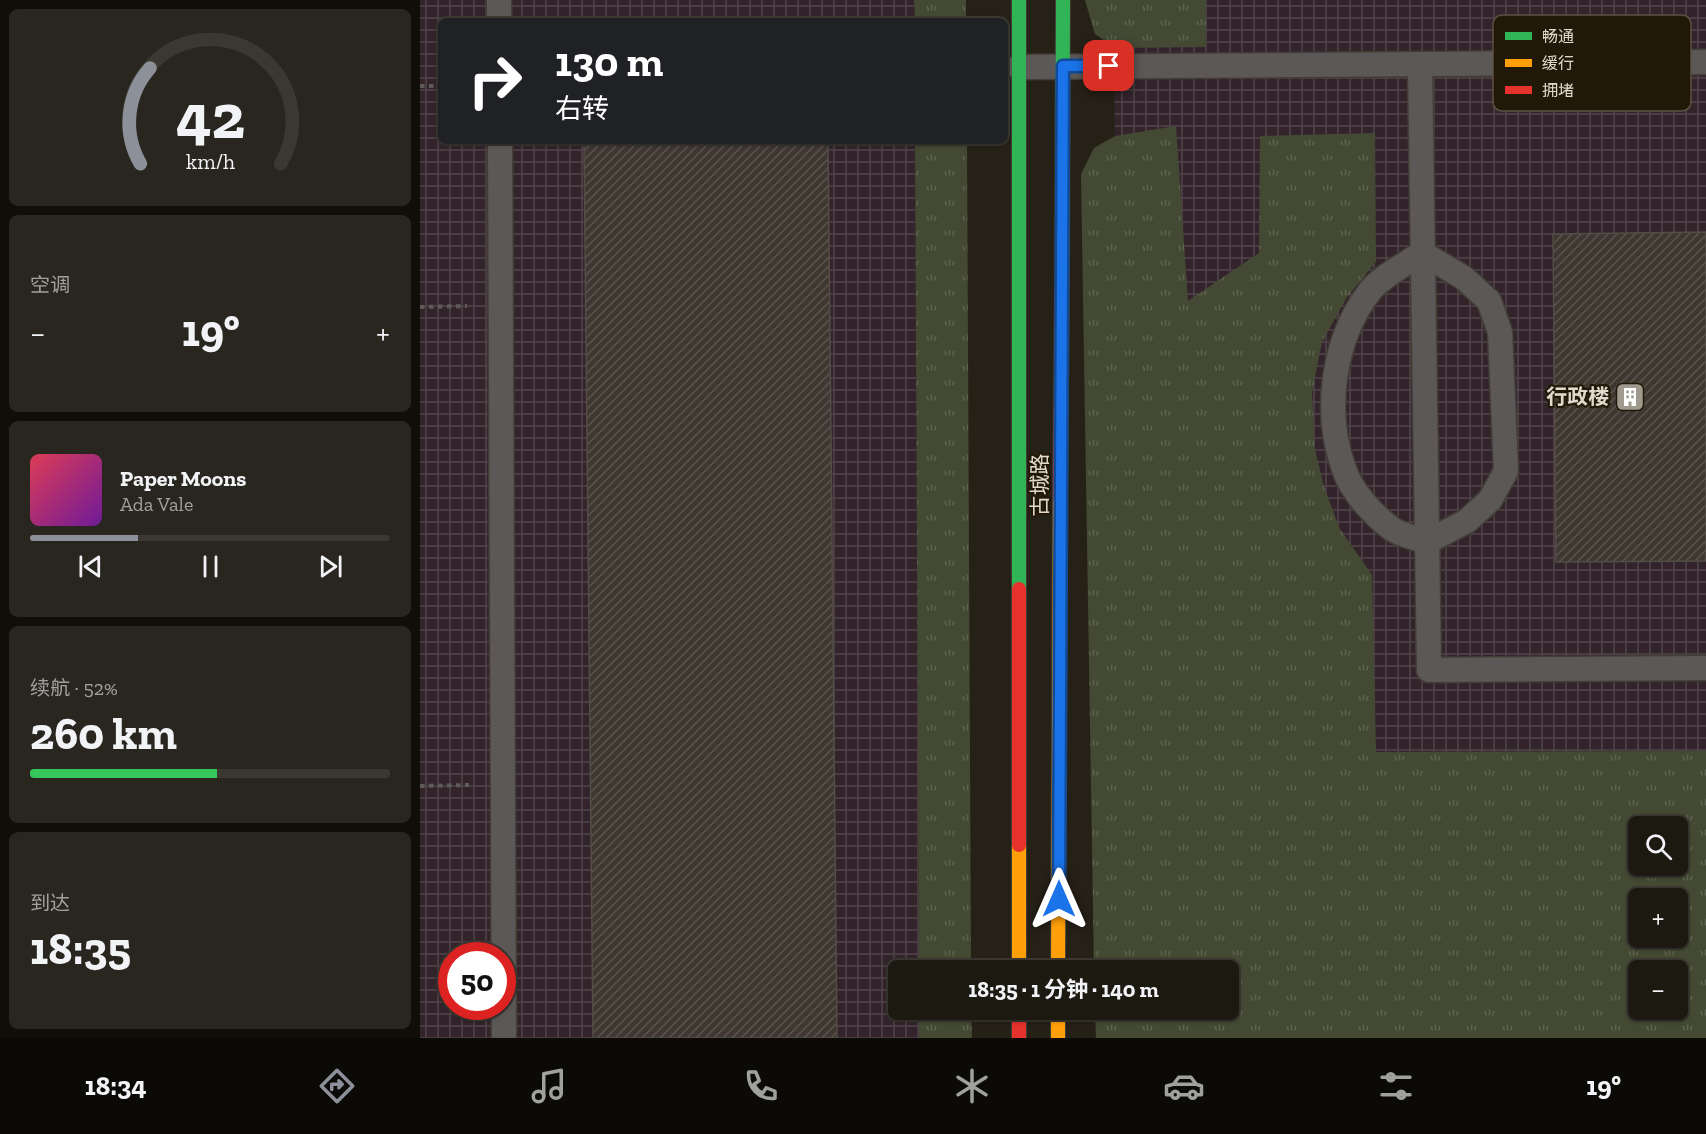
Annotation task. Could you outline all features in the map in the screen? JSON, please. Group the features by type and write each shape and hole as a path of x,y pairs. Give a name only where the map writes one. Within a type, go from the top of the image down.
{"main road":[{"name":"古城路","path":"1019,0 1019,960"},
{"name":"古城路","path":"1058,960 1064,0"},
{"path":"1019,1020 1019,1038"},
{"path":"1058,1020 1058,1038"}],"lane":[{"path":"499,0 499,18"},
{"path":"1691,62 1706,62"},
{"path":"1019,67 1493,63"},
{"path":"1420,64 1429,670 1706,668"},
{"path":"500,144 504,1038"},
{"path":"1422,254 1464,278 1489,301 1500,332 1506,471 1490,500 1467,521 1426,542 1394,530 1366,505 1344,471 1335,427 1335,367 1350,325 1371,289 1422,254"}],"path":[{"path":"420,86 438,86"},
{"path":"420,307 501,306"},
{"path":"420,786 503,784"}],"shaded area":[{"path":"420,0 914,0 915,18 438,18 438,144 915,144 919,960 888,960 888,1020 919,1020 919,1038 420,1038"},
{"path":"1114,0 1706,0 1706,1038 1239,1011 1239,960 1118,960"}],"green space":[{"path":"914,0 966,0 966,18 915,18"},
{"path":"1085,0 1206,0 1206,47 1115,48 1095,34"},
{"path":"1176,126 1188,301 1259,253 1260,136 1375,133 1376,262 1347,297 1322,342 1312,392 1315,449 1324,487 1340,529 1372,575 1376,752 1706,751 1706,1038 1096,1038 1095,1020 1239,1020 1239,960 1094,960 1081,174 1094,148 1115,136"},
{"path":"915,144 967,144 971,960 919,960"},
{"path":"919,1020 971,1020 972,1038 919,1038"}],"building":[{"path":"584,144 828,144 837,1038 593,1038"},
{"name":"行政楼","path":"1706,232 1706,561 1556,562 1553,234"}],"traffic: fast":[{"path":"1019,0 1019,589"},
{"path":"1062,287 1063,0"}],"traffic: slow":[{"path":"1058,960 1060,498"},
{"path":"1019,845 1019,960"},
{"path":"1058,1020 1058,1038"}],"traffic: jam":[{"path":"1060,498 1062,287"},
{"path":"1019,589 1019,845"},
{"path":"1019,1020 1019,1038"}],"place":[{"name":"行政楼","path":"1630,397"}],"route":[{"path":"1059,899 1063,66 1109,66"}]}
